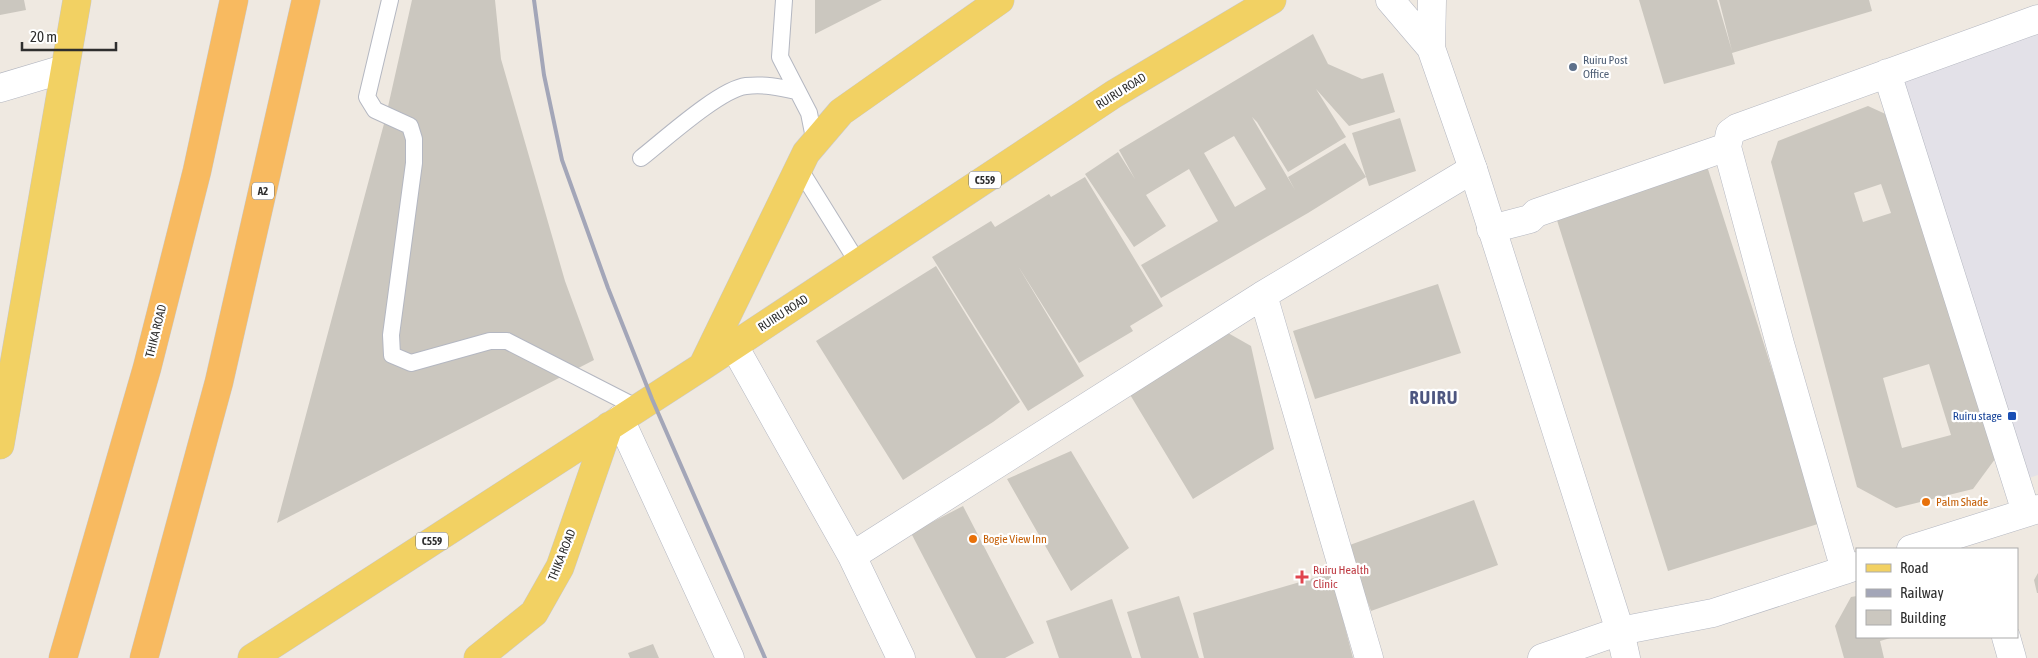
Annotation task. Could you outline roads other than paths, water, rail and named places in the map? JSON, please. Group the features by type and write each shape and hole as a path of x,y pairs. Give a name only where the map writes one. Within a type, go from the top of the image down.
{"highway":[{"name":"THIKA ROAD","path":"63,658 147,368 197,171 234,0"},
{"name":"A2","path":"144,658 219,382 306,0"}],"main road":[{"path":"0,445 76,0"},
{"path":"702,366 806,153 841,112 1000,0"},
{"name":"RUIRU ROAD","path":"702,366 1114,94 1272,0"},
{"name":"C559","path":"253,657 702,366"},
{"name":"THIKA ROAD","path":"478,658 534,613 560,567 622,418"}],"street":[{"path":"1390,0 1431,48"},
{"path":"1432,0 1431,48 1473,169 1620,631 1626,658"},
{"path":"1542,658 1620,631 1713,613 1851,568 1783,354 1727,147 1730,133 1736,128 2038,20"},
{"path":"0,88 64,69"},
{"path":"1887,73 2032,510 1980,539 1918,548"},
{"path":"1491,229 1530,219 1536,213 1727,147"},
{"path":"852,556 1264,295 1473,169"},
{"path":"1264,295 1369,658"},
{"path":"734,346 852,556 901,658"},
{"path":"622,418 730,658"},
{"path":"2006,638 2012,658"}],"lane":[{"path":"390,0 367,97 375,110 410,126 414,139 414,163 392,335 392,355 411,363 490,341 507,341 622,418"},
{"path":"784,0 780,57 809,113 815,143"},
{"path":"641,158 717,98 744,86 771,85 796,91"},
{"path":"799,168 858,263"}],"railway":[{"path":"534,0 544,75 562,160 608,288 652,399 765,658"}],"place":[{"name":"Ruiru Post Office","path":"1573,67"},
{"name":"Ruiru stage","path":"2012,416"},
{"name":"Palm Shade","path":"1926,502"},
{"name":"Bogie View Inn","path":"973,539"},
{"name":"Ruiru Health Clinic","path":"1302,577"}],"district":[{"name":"RUIRU","path":"1434,397"}]}
